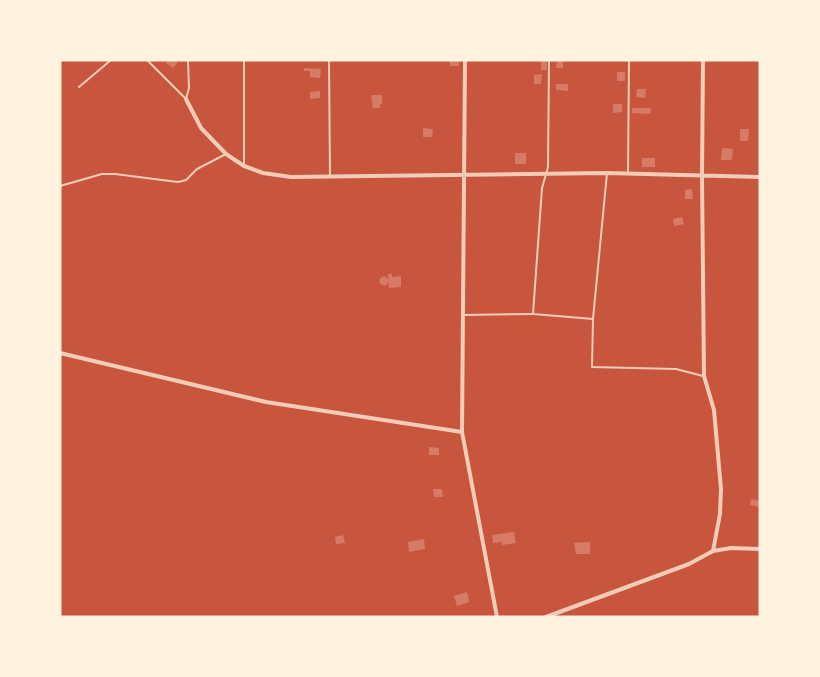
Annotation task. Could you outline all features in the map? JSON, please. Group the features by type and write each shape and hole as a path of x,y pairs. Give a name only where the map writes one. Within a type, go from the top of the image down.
{"street":[{"path":"465,60 462,432 497,616 489,617"},
{"path":"704,60 702,175 704,376 714,410 721,489 720,514 713,551"},
{"path":"186,99 201,128 226,154 244,166 263,173 291,177 607,173 760,177"},
{"path":"60,353 267,402 462,432"},
{"path":"546,617 689,564 713,551 731,548 760,549"}],"lane":[{"path":"79,87 111,60"},
{"path":"147,60 186,99 189,88 188,60"},
{"path":"244,60 244,166"},
{"path":"329,60 330,176"},
{"path":"533,314 542,188 546,174 549,60"},
{"path":"628,174 629,60"},
{"path":"60,186 102,174 177,182 186,180 197,169 226,154"},
{"path":"607,173 593,319 592,367 676,369 704,376"},
{"path":"463,315 533,314 593,319"}],"building":[{"path":"168,60 178,62 173,68 166,63"},
{"path":"450,60 459,60 459,66 450,66"},
{"path":"541,60 547,60 547,70 541,70"},
{"path":"557,60 563,60 563,68 556,68"},
{"path":"304,68 321,69 320,78 310,77 310,71 304,71"},
{"path":"617,72 625,72 625,81 617,81"},
{"path":"542,74 541,84 534,84 534,75"},
{"path":"556,84 568,84 568,91 556,90"},
{"path":"637,89 646,89 645,98 636,97"},
{"path":"320,91 320,98 310,99 310,92"},
{"path":"371,95 382,95 380,108 373,108"},
{"path":"613,104 622,104 622,112 613,113"},
{"path":"632,108 651,108 650,114 632,113"},
{"path":"423,128 433,129 432,137 423,137"},
{"path":"740,129 749,129 748,141 740,141"},
{"path":"722,148 733,149 732,160 721,160"},
{"path":"515,153 526,153 526,164 515,164"},
{"path":"642,158 655,158 655,167 642,167"},
{"path":"692,189 693,199 685,199 685,190"},
{"path":"682,217 684,224 674,226 673,219"},
{"path":"388,274 392,274 392,277 401,276 401,287 389,288"},
{"path":"384,276 389,281 384,286 379,281"},
{"path":"429,447 439,448 439,455 429,455"},
{"path":"433,489 442,489 443,497 434,497"},
{"path":"751,499 760,501 759,507 750,505"},
{"path":"514,532 516,543 502,545 502,542 493,543 492,535"},
{"path":"343,535 345,543 336,544 335,537"},
{"path":"424,539 425,549 409,552 408,542"},
{"path":"590,542 590,554 576,554 574,543"},
{"path":"467,592 469,602 457,606 454,596"}]}
